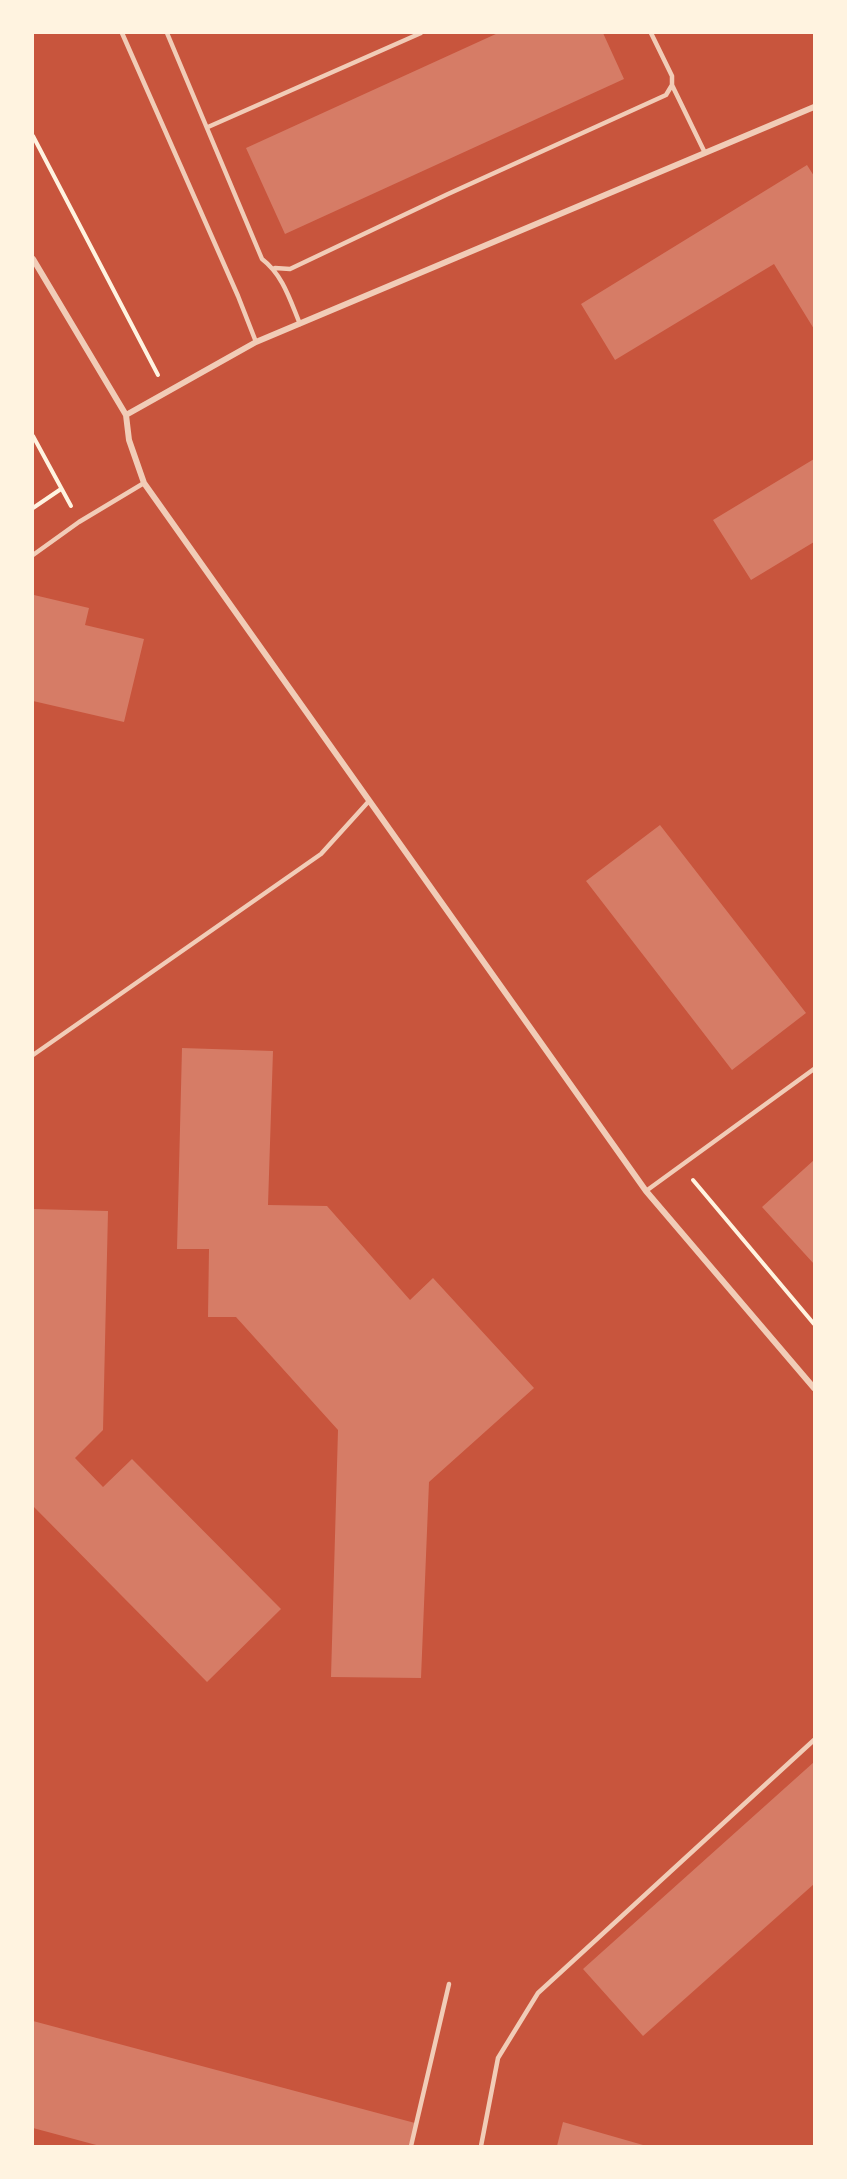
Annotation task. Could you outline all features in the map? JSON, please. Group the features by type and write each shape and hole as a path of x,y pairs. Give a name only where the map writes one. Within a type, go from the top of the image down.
{"street":[{"path":"126,415 256,342 814,107"},
{"path":"33,260 126,415 129,440 144,483 646,1191 814,1388"}],"lane":[{"path":"122,33 256,342"},
{"path":"166,33 208,127 262,259 275,268 300,324"},
{"path":"208,127 421,33"},
{"path":"651,33 672,76 672,85 705,153"},
{"path":"275,268 290,269 666,95 672,85"},
{"path":"33,555 80,522 144,483"},
{"path":"33,1055 321,854 369,801"},
{"path":"646,1191 814,1069"},
{"path":"481,2146 498,2058 538,1993 814,1740"},
{"path":"411,2146 449,1984"}],"path":[{"path":"33,136 166,392"},
{"path":"33,436 80,522"},
{"path":"33,508 61,489"},
{"path":"681,1166 814,1324"}],"building":[{"path":"498,33 603,33 624,79 285,234 246,148"},
{"path":"807,165 814,176 814,329 774,264 615,360 581,304"},
{"path":"814,459 814,542 751,580 713,520"},
{"path":"34,595 89,608 85,625 144,639 124,722 33,701"},
{"path":"660,825 806,1013 732,1070 586,881"},
{"path":"182,1048 273,1051 268,1205 327,1206 410,1300 433,1278 534,1388 429,1482 421,1678 331,1677 338,1430 236,1317 208,1317 209,1249 177,1249"},
{"path":"814,1160 814,1264 762,1207"},
{"path":"33,1209 108,1211 103,1430 75,1458 103,1487 132,1459 281,1609 207,1682 33,1506"},
{"path":"814,1762 814,1884 643,2036 583,1969"},
{"path":"33,2021 415,2123 409,2146 100,2146 33,2128"},
{"path":"563,2122 643,2145 643,2146 557,2146"}]}
